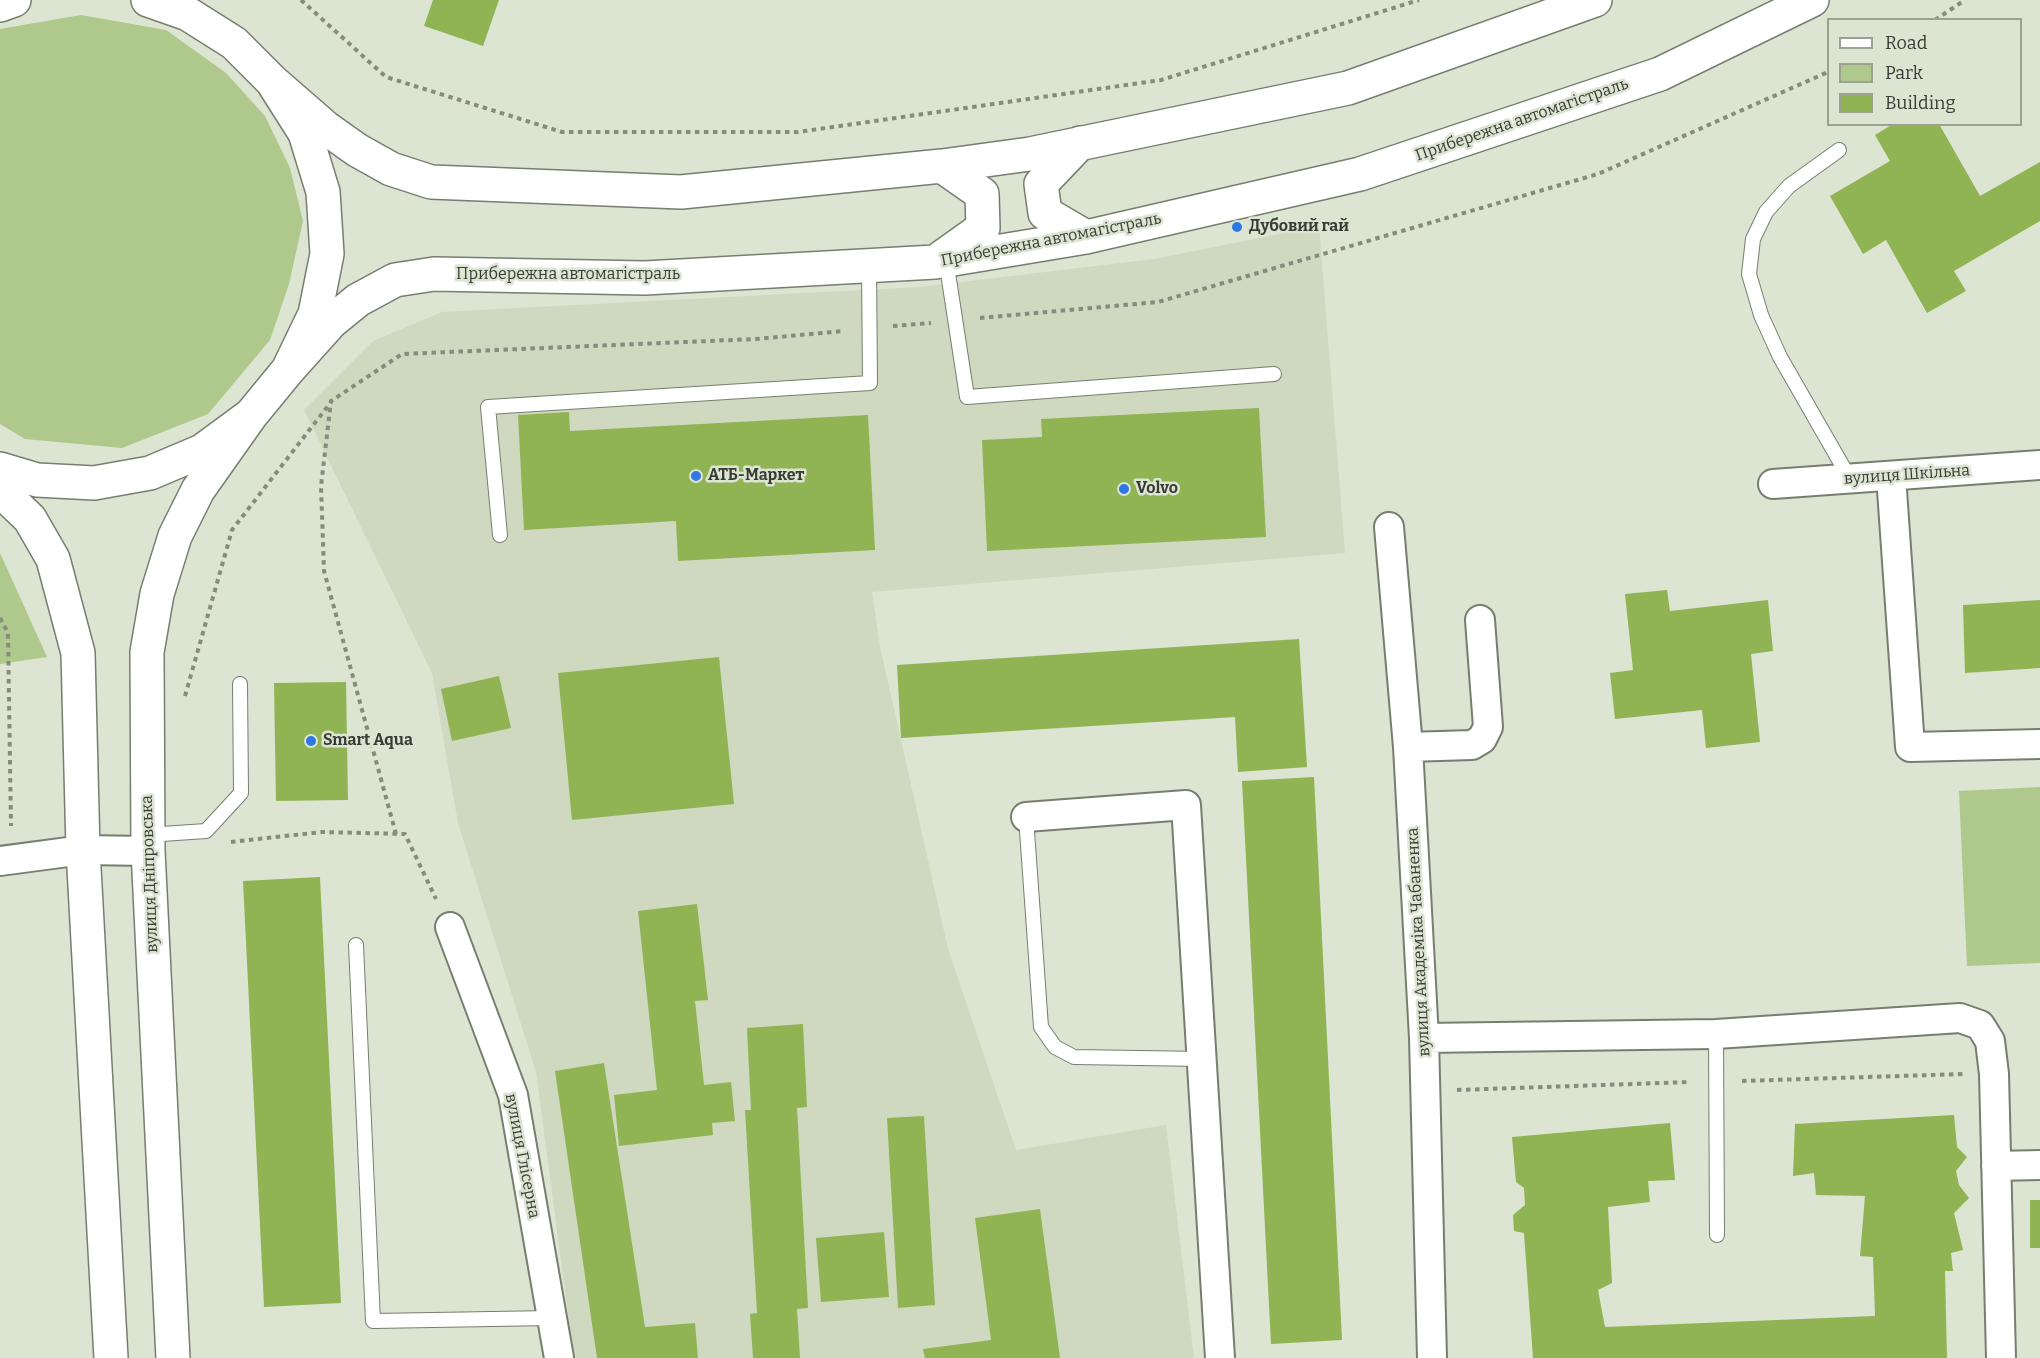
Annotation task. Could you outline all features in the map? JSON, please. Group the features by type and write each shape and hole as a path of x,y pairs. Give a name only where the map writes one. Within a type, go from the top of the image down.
{"main road":[{"path":"0,5 14,0"},
{"name":"Прибережна автомагістраль","path":"148,0 188,14 234,43 272,81 326,128 357,150 391,169 431,182 681,192 942,166 1030,154 1348,88 1595,0"},
{"name":"Прибережна автомагістраль","path":"0,469 37,480 94,483 150,473 202,451 251,415 331,322 358,300 395,280 434,274 645,278 869,266 940,261 1086,237 1371,170 1659,74 1812,0"},
{"name":"Прибережна автомагістраль","path":"272,81 305,133 323,192 327,254 315,314 288,370"},
{"path":"1080,143 1041,183 1045,213 1086,237"},
{"path":"940,261 983,228 982,194 942,166"},
{"name":"вулиця Дніпровська","path":"173,1358 147,843 147,652 158,594 176,536 198,490 251,415"},
{"path":"0,490 30,519 52,559 78,652 83,850 111,1358"}],"street":[{"path":"199,0 234,43"},
{"name":"вулиця Шкільна","path":"1773,484 2040,465"},
{"path":"1891,476 1910,747 2040,744"},
{"name":"вулиця Академіка Чабаненка","path":"1389,527 1408,747 1425,1038 1432,1358"},
{"path":"1408,747 1472,745 1482,739 1488,727 1480,620"},
{"path":"1026,817 1186,805 1220,1358"},
{"path":"6,861 147,843"},
{"name":"вулиця Глісерна","path":"450,927 513,1095 559,1358"},
{"path":"1425,1038 1716,1034 1960,1018 1980,1025 1990,1041 1994,1074 2001,1358"},
{"path":"1996,1166 2040,1166"}],"lane":[{"path":"1839,150 1789,186 1767,212 1753,239 1749,274 1761,315 1780,357 1850,480"},
{"path":"940,261 955,321 967,397 1274,374"},
{"path":"500,535 488,407 870,383 869,266"},
{"path":"147,843 206,831 241,793 240,684"},
{"path":"1026,817 1041,1028 1054,1047 1074,1057 1203,1059"},
{"path":"356,945 373,1322 552,1318"},
{"path":"1716,1034 1718,1235"}],"path":[{"path":"301,0 386,77 562,132 798,132 1161,80 1419,0"},
{"path":"1938,18 1965,0"},
{"path":"184,698 232,530 331,401 402,354 756,339 1170,298 1598,174 1827,72"},
{"path":"331,401 321,486 324,571 396,834"},
{"path":"0,618 8,633 6,861"},
{"path":"220,843 322,832 405,834 450,927"}],"shaded area":[{"path":"1319,226 1345,553 872,592 880,647 948,949 1016,1150 1166,1125 1194,1358 574,1358 536,1072 458,823 432,673 304,410 373,341 442,312 920,287 1154,259"}],"green space":[{"path":"81,15 166,30 226,73 265,116 290,168 303,221 289,284 270,340 208,414 122,448 25,439 0,424 0,29"},
{"path":"0,553 47,657 0,664"},
{"path":"2040,787 2040,963 1967,966 1959,791"}],"building":[{"path":"433,0 499,0 483,46 424,26"},
{"path":"1890,126 1940,126 1980,196 2040,162 2040,221 1954,271 1966,291 1927,313 1886,240 1863,254 1830,196 1890,161 1875,135"},
{"name":"Volvo","path":"1259,408 1266,537 987,551 982,440 1042,437 1041,419"},
{"name":"АТБ-Маркет","path":"569,412 570,431 868,415 875,550 678,561 676,521 524,530 518,415"},
{"path":"1667,590 1670,611 1768,600 1773,651 1751,654 1760,742 1706,748 1702,710 1615,719 1610,673 1633,670 1625,594"},
{"path":"2040,600 2040,668 1965,673 1963,605"},
{"path":"1299,639 1307,767 1238,772 1235,717 901,738 897,665"},
{"path":"719,657 734,804 572,820 558,673"},
{"path":"499,676 511,728 452,741 441,689"},
{"name":"Smart Aqua","path":"346,682 348,800 276,801 274,683"},
{"path":"1314,777 1342,1340 1271,1344 1242,781"},
{"path":"320,877 341,1303 264,1307 243,881"},
{"path":"697,904 708,1000 695,1001 704,1085 731,1082 735,1121 712,1123 713,1135 619,1146 614,1095 657,1090 638,911"},
{"path":"803,1024 807,1107 797,1108 808,1308 797,1309 800,1358 753,1358 750,1314 757,1313 745,1110 751,1110 747,1028"},
{"path":"604,1063 645,1327 695,1323 698,1358 597,1358 555,1071"},
{"path":"1954,1115 1957,1147 1967,1157 1956,1171 1959,1185 1969,1198 1954,1213 1963,1250 1951,1253 1953,1271 1945,1271 1947,1358 1533,1358 1524,1233 1514,1231 1513,1215 1525,1205 1524,1188 1516,1182 1512,1137 1670,1123 1675,1180 1648,1181 1650,1202 1608,1207 1612,1283 1598,1290 1605,1327 1875,1316 1873,1257 1860,1256 1865,1196 1816,1195 1814,1173 1793,1176 1795,1124"},
{"path":"924,1116 935,1305 898,1308 887,1118"},
{"path":"2030,1200 2040,1200 2040,1248 2030,1248"},
{"path":"1040,1209 1060,1358 925,1358 923,1349 991,1340 975,1218"},
{"path":"884,1232 889,1297 821,1302 816,1238"}],"place":[{"name":"Дубовий гай","path":"1237,227"},
{"name":"АТБ-Маркет","path":"696,476"},
{"name":"Volvo","path":"1124,489"},
{"name":"Smart Aqua","path":"311,741"}]}
